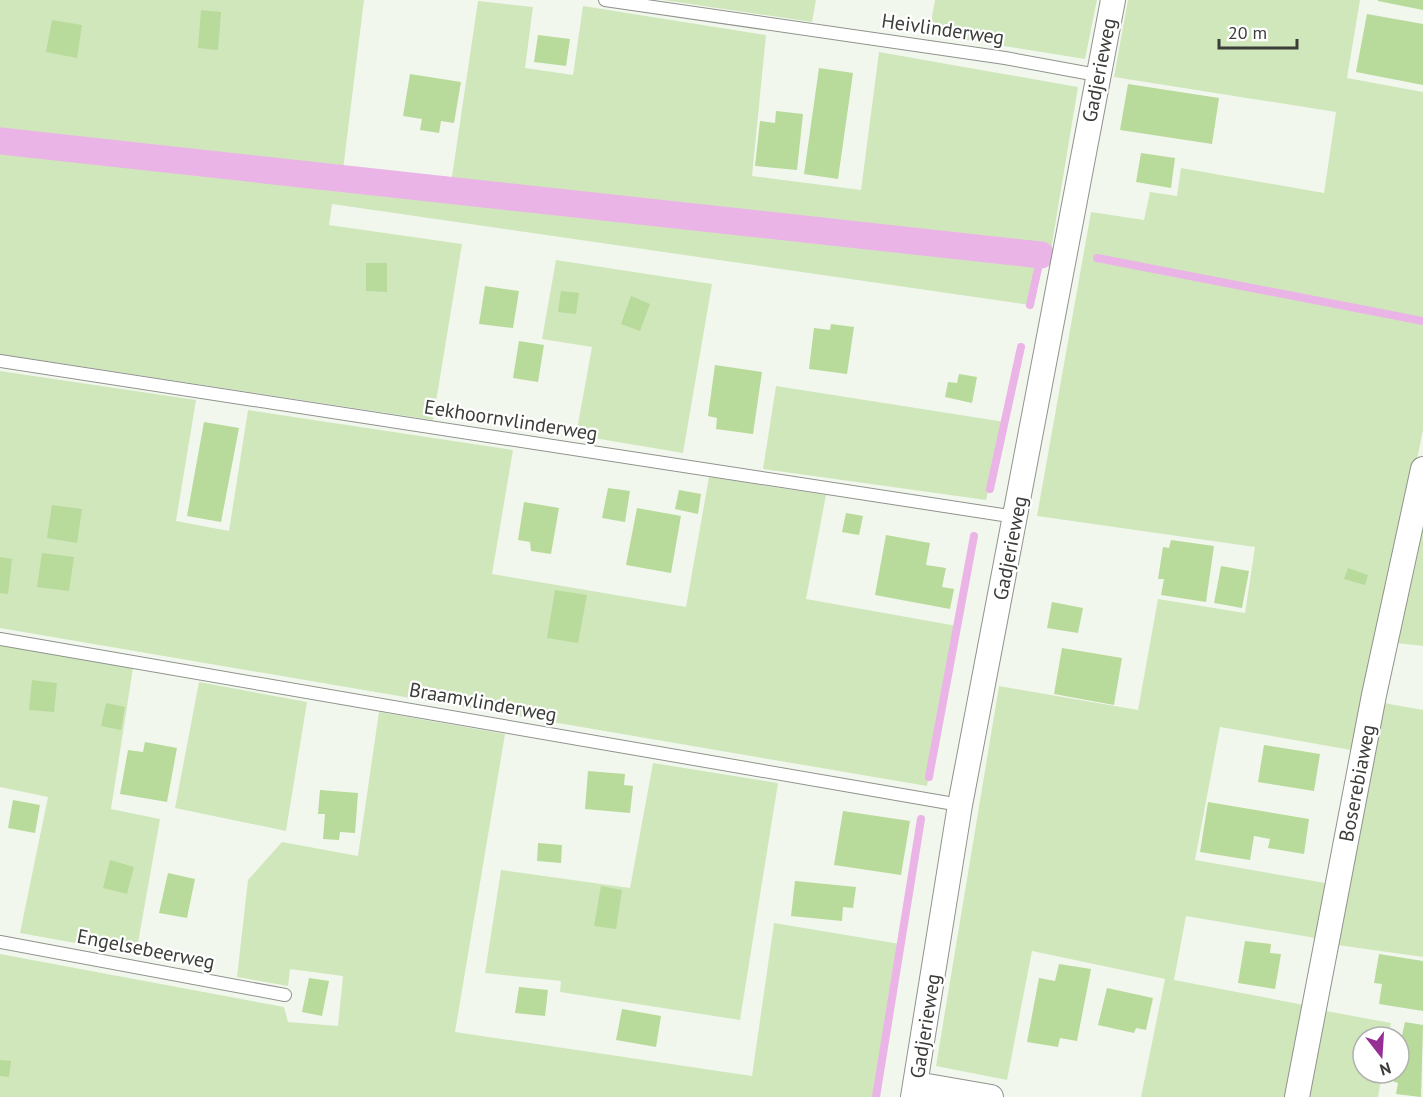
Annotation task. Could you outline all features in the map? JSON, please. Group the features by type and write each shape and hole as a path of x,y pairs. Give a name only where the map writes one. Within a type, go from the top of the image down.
{"street":[{"name":"Gadjerieweg","path":"914,1090 960,805 1113,0"},
{"name":"Boserebiaweg","path":"1297,1097 1374,695 1423,470"},
{"path":"914,1090 991,1097"}],"lane":[{"name":"Heivlinderweg","path":"605,0 1005,57 1097,75"},
{"name":"Eekhoornvlinderweg","path":"0,362 1016,517"},
{"name":"Braamvlinderweg","path":"0,639 960,805"},
{"name":"Engelsebeerweg","path":"0,942 285,995"}],"green space":[{"path":"0,0 364,0 342,178 450,190 478,1 533,7 525,68 573,75 583,6 766,35 752,176 861,190 879,52 1078,87 1050,256 1041,256 1030,305 332,204 329,225 462,244 433,420 0,354"},
{"path":"663,0 816,0 812,22"},
{"path":"935,0 1097,0 1085,59 929,34"},
{"path":"1128,0 1360,0 1347,78 1423,92 1423,430 1357,751 1220,727 1195,860 1331,884 1321,939 1186,916 1174,980 1304,1005 1290,1097 1141,1097 1165,979 1032,951 1007,1080 936,1066 999,686 1138,710 1158,599 1245,613 1255,547 1037,516 1091,212 1144,220 1150,192 1177,196 1181,168 1324,193 1336,112 1114,77"},
{"path":"556,260 712,284 683,453 576,435 592,347 542,339"},
{"path":"0,371 196,400 176,521 229,531 248,410 513,450 492,574 686,607 709,477 826,495 806,599 957,626 927,786 0,628"},
{"path":"776,386 1005,422 986,500 763,469"},
{"path":"1423,514 1423,646 1396,643"},
{"path":"0,644 133,668 111,809 160,819 136,954 20,933 48,797 0,787"},
{"path":"199,682 307,702 286,831 175,808"},
{"path":"1384,703 1423,710 1423,957 1337,945"},
{"path":"379,712 505,734 455,1032 752,1076 774,923 900,944 876,1097 0,1097 0,954 284,1007 288,1022 338,1026 343,976 290,969 288,986 237,977 248,880 282,842 358,856"},
{"path":"653,763 778,783 740,1020 560,992 561,981 485,973 501,870 630,888"},
{"path":"1326,1011 1391,1023 1391,1025 1351,1025 1351,1085 1380,1085 1378,1097 1308,1097"}],"building":[{"path":"1423,0 1423,10 1378,1"},
{"path":"201,10 221,12 218,50 198,48"},
{"path":"1367,14 1423,24 1423,85 1356,72"},
{"path":"52,20 82,25 77,58 46,52"},
{"path":"538,35 570,39 566,66 534,62"},
{"path":"819,68 853,73 838,179 804,174"},
{"path":"410,74 461,82 454,123 441,121 439,133 420,130 422,119 403,116"},
{"path":"1128,84 1219,98 1212,144 1120,130"},
{"path":"776,111 803,114 797,170 755,166 760,121 775,123"},
{"path":"1141,153 1175,158 1171,188 1136,182"},
{"path":"366,263 387,263 387,292 366,291"},
{"path":"485,286 519,291 513,328 479,324"},
{"path":"561,291 579,293 576,314 558,312"},
{"path":"631,296 650,304 640,331 621,324"},
{"path":"831,324 854,327 847,374 809,369 814,328 830,330"},
{"path":"519,341 544,345 538,382 513,378"},
{"path":"715,365 762,372 753,434 716,429 717,418 708,416"},
{"path":"959,374 977,377 972,403 945,397 948,382 957,383"},
{"path":"204,422 239,428 221,522 187,516"},
{"path":"608,488 630,491 625,522 602,518"},
{"path":"679,490 701,494 698,514 675,509"},
{"path":"524,502 559,508 551,554 531,551 530,542 518,540"},
{"path":"52,505 82,509 77,543 47,538"},
{"path":"637,508 681,516 671,573 626,565"},
{"path":"846,513 863,516 859,535 842,532"},
{"path":"886,535 930,543 926,565 946,568 942,587 954,589 950,609 875,595"},
{"path":"1171,540 1214,546 1206,602 1161,595 1164,579 1158,579 1163,547 1169,548"},
{"path":"42,553 74,557 69,591 37,587"},
{"path":"0,557 12,559 8,594 0,593"},
{"path":"1221,566 1249,571 1242,608 1214,603"},
{"path":"1348,568 1368,575 1365,585 1344,579"},
{"path":"555,590 587,595 578,643 547,638"},
{"path":"1052,602 1083,608 1078,633 1047,628"},
{"path":"1062,648 1122,658 1114,705 1054,694"},
{"path":"32,680 57,683 54,712 29,710"},
{"path":"106,703 125,707 121,730 101,726"},
{"path":"145,742 177,748 167,802 120,794 128,750 143,752"},
{"path":"1264,745 1320,754 1314,791 1258,782"},
{"path":"588,771 625,774 624,785 633,786 630,813 585,809"},
{"path":"320,790 358,793 355,833 340,832 339,840 323,839 325,814 318,814"},
{"path":"13,800 40,805 35,833 8,828"},
{"path":"1208,802 1309,819 1304,854 1268,848 1270,839 1254,836 1250,860 1200,852"},
{"path":"843,811 910,821 901,875 834,865"},
{"path":"538,843 562,845 561,863 537,861"},
{"path":"110,860 134,867 127,894 103,888"},
{"path":"168,873 195,879 187,918 159,913"},
{"path":"795,881 856,887 853,908 843,907 842,921 791,916"},
{"path":"601,886 622,890 616,929 594,926"},
{"path":"1245,941 1271,944 1270,953 1281,954 1275,989 1238,983"},
{"path":"1379,954 1423,961 1423,1011 1379,1004 1382,984 1374,983"},
{"path":"1059,964 1091,969 1077,1041 1060,1038 1058,1047 1027,1042 1039,978 1055,981"},
{"path":"309,978 329,981 322,1016 302,1012"},
{"path":"519,987 548,990 545,1016 515,1013"},
{"path":"1107,988 1153,998 1146,1030 1136,1028 1134,1033 1098,1025"},
{"path":"622,1009 661,1016 656,1047 616,1040"},
{"path":"1405,1022 1423,1025 1421,1097 1396,1094 1398,1085 1411,1085 1411,1025 1404,1025"},
{"path":"0,1060 11,1061 9,1077 0,1076"}],"waterway":[{"path":"0,141 1041,255"},
{"path":"1030,305 1041,255"},
{"path":"1097,258 1423,321"},
{"path":"990,489 1021,347"},
{"path":"929,777 974,536"},
{"path":"876,1097 921,819"}]}
